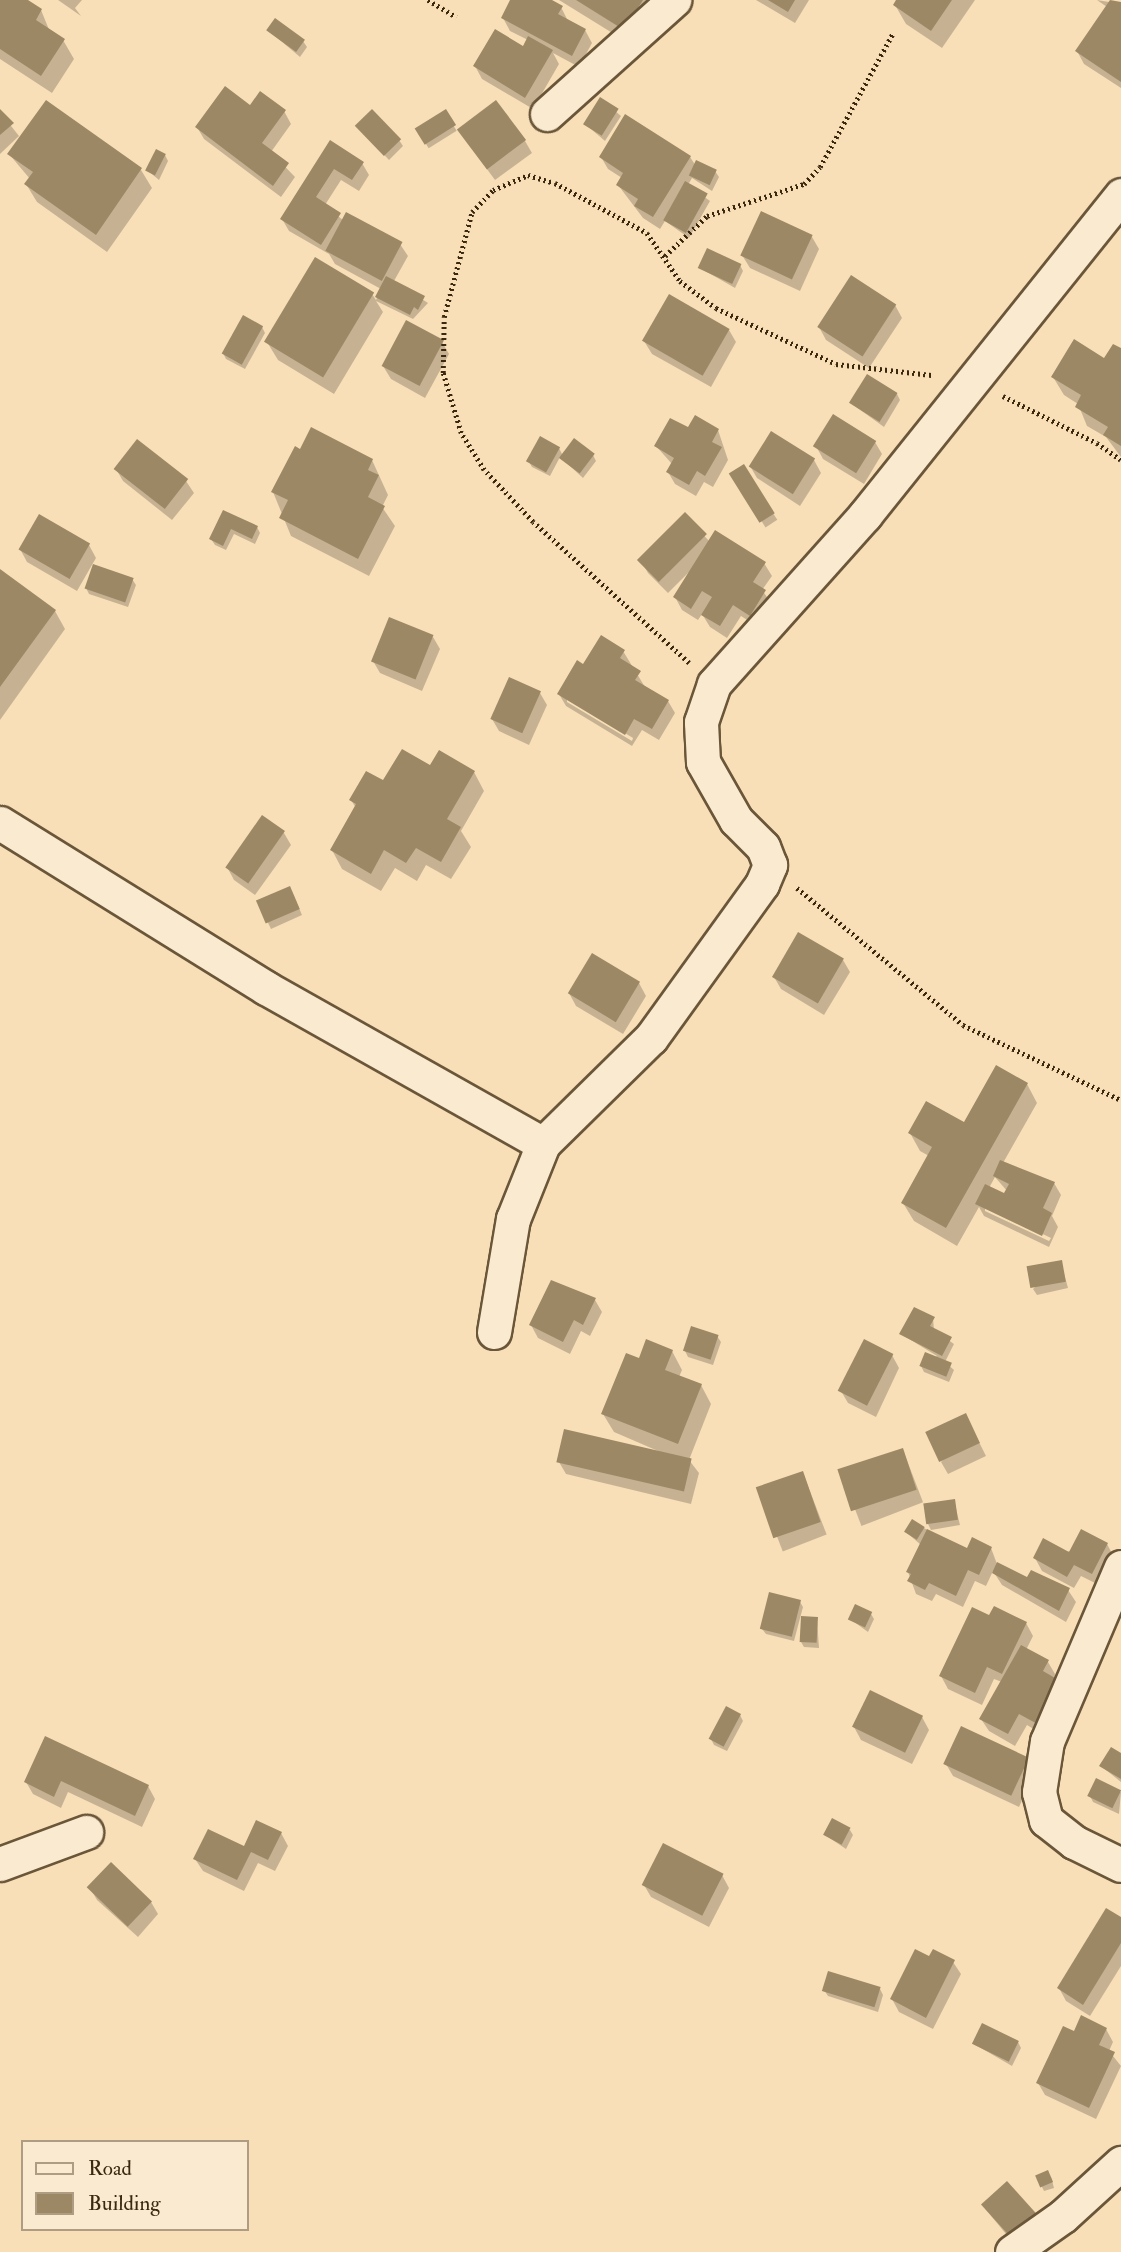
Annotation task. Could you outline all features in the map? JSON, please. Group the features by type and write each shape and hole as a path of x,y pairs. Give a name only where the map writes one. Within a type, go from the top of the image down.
{"street":[{"path":"547,114 674,0"},
{"path":"494,1332 513,1219 543,1144 651,1038 762,884 770,865 763,847 736,820 703,762 701,722 714,684 865,516 970,380 1049,290 1121,195"},
{"path":"0,823 266,988 543,1144"},
{"path":"1121,1567 1047,1741 1040,1791 1046,1820 1074,1842 1121,1865"},
{"path":"0,1864 86,1832"},
{"path":"1012,2252 1063,2216 1121,2163"}],"path":[{"path":"428,0 456,17"},
{"path":"666,256 707,216 804,184 820,167 893,33"},
{"path":"714,684 533,522 484,470 461,433 443,373 444,317 460,246 472,212 493,190 528,175 555,183 623,217 647,233 666,256 680,281 716,307 836,364 970,380 1097,443 1121,460"},
{"path":"770,865 963,1025 1121,1100"}],"building":[{"path":"0,0 28,0 42,9 36,20 65,39 41,76 0,49"},
{"path":"510,0 552,0 563,6 558,14 586,29 572,56 501,18"},
{"path":"576,0 643,0 624,30"},
{"path":"768,0 795,0 788,12"},
{"path":"896,0 952,0 931,31 893,5"},
{"path":"1110,0 1121,2 1121,82 1075,51"},
{"path":"275,18 305,40 296,52 266,30"},
{"path":"495,29 523,46 528,36 553,50 525,98 473,66"},
{"path":"225,86 250,105 260,91 286,110 262,143 289,163 273,186 195,127"},
{"path":"600,97 619,109 602,136 583,124"},
{"path":"46,100 142,168 96,235 24,184 33,172 7,154"},
{"path":"496,100 526,140 487,169 457,129"},
{"path":"0,109 14,123 0,135"},
{"path":"372,109 401,139 384,156 355,126"},
{"path":"446,109 456,125 425,145 415,129"},
{"path":"625,114 691,156 653,217 634,206 638,199 616,185 623,173 599,157"},
{"path":"330,140 364,162 352,180 334,169 316,197 341,213 321,245 280,219"},
{"path":"156,149 166,154 155,175 145,170"},
{"path":"696,160 717,170 710,185 689,175"},
{"path":"685,181 708,194 686,233 663,220"},
{"path":"761,211 813,235 792,279 740,255"},
{"path":"346,212 403,242 382,281 325,251"},
{"path":"707,248 741,264 732,284 698,268"},
{"path":"315,257 374,293 323,377 264,342"},
{"path":"851,275 896,304 863,356 817,327"},
{"path":"386,276 425,296 418,310 414,307 410,315 375,297"},
{"path":"669,294 730,329 703,376 642,341"},
{"path":"243,315 263,326 242,365 222,353"},
{"path":"406,320 444,340 420,386 382,366"},
{"path":"1074,339 1104,358 1113,344 1121,348 1121,446 1103,435 1108,427 1075,407 1081,395 1051,377"},
{"path":"867,374 898,393 880,422 849,403"},
{"path":"833,414 876,441 856,473 813,446"},
{"path":"695,415 719,429 712,442 722,447 705,476 697,471 689,485 666,472 674,458 654,446 670,418 688,427"},
{"path":"311,427 373,459 368,470 379,475 368,497 385,506 358,559 279,518 288,500 271,492 295,446 300,449"},
{"path":"771,431 815,459 793,494 749,467"},
{"path":"540,436 560,447 546,473 526,461"},
{"path":"574,438 595,454 580,474 559,458"},
{"path":"137,439 188,479 165,509 114,469"},
{"path":"744,464 775,513 759,523 729,474"},
{"path":"223,510 258,526 252,539 231,529 223,546 209,539"},
{"path":"685,512 707,534 659,582 637,560"},
{"path":"39,514 90,544 70,579 18,550"},
{"path":"715,530 766,562 753,582 766,590 750,616 733,605 720,626 701,615 712,597 702,591 691,609 673,597"},
{"path":"93,564 134,578 125,603 85,589"},
{"path":"0,569 56,610 0,687"},
{"path":"389,617 434,635 416,679 371,662"},
{"path":"601,635 625,650 620,658 641,671 635,680 669,700 652,729 634,719 625,735 557,694 577,660 583,664"},
{"path":"509,677 541,691 522,733 490,719"},
{"path":"402,749 430,765 439,750 475,771 447,819 461,827 441,862 416,848 406,863 384,850 371,874 330,850 356,804 349,800 366,771 383,780"},
{"path":"262,815 285,831 248,883 225,867"},
{"path":"290,886 300,909 266,923 256,900"},
{"path":"798,932 844,958 818,1004 772,977"},
{"path":"592,953 640,982 616,1022 568,993"},
{"path":"996,1065 1028,1083 946,1228 901,1203 932,1147 908,1133 926,1101 964,1122"},
{"path":"1000,1160 1055,1182 1043,1208 1052,1213 1042,1236 975,1204 985,1184 1004,1193 1009,1184 993,1176"},
{"path":"1062,1260 1066,1282 1030,1288 1027,1266"},
{"path":"551,1280 596,1298 583,1325 574,1320 563,1342 529,1325"},
{"path":"914,1307 935,1317 930,1326 952,1337 942,1356 899,1334"},
{"path":"691,1326 719,1335 711,1360 683,1351"},
{"path":"646,1339 673,1350 665,1370 702,1384 678,1444 601,1414 626,1353 639,1358"},
{"path":"864,1339 893,1354 867,1406 838,1391"},
{"path":"925,1352 952,1363 946,1377 919,1366"},
{"path":"966,1413 980,1443 939,1462 925,1432"},
{"path":"564,1429 692,1458 684,1492 556,1462"},
{"path":"903,1448 917,1490 851,1511 837,1469"},
{"path":"803,1471 821,1522 773,1538 756,1487"},
{"path":"955,1499 958,1520 926,1524 923,1503"},
{"path":"912,1519 925,1527 917,1540 904,1532"},
{"path":"927,1529 967,1548 972,1537 992,1547 979,1575 968,1570 956,1596 929,1583 925,1590 907,1581 911,1574 906,1572"},
{"path":"1081,1529 1108,1543 1092,1574 1074,1565 1067,1577 1033,1558 1043,1538 1069,1552"},
{"path":"997,1562 1027,1577 1031,1570 1070,1588 1059,1611 992,1573"},
{"path":"769,1592 801,1600 792,1637 760,1629"},
{"path":"855,1604 872,1612 865,1627 848,1619"},
{"path":"994,1606 1027,1622 1002,1674 987,1667 975,1693 939,1676 972,1607 989,1615"},
{"path":"801,1616 818,1617 817,1643 800,1642"},
{"path":"1021,1645 1049,1660 1043,1671 1067,1685 1043,1727 1019,1714 1008,1734 979,1719"},
{"path":"870,1690 923,1716 905,1753 852,1727"},
{"path":"726,1706 741,1714 724,1747 709,1739"},
{"path":"961,1726 1029,1758 1011,1796 943,1764"},
{"path":"45,1736 149,1785 135,1816 61,1781 54,1797 24,1782"},
{"path":"1111,1747 1121,1753 1121,1779 1099,1766"},
{"path":"1096,1778 1121,1790 1112,1808 1087,1796"},
{"path":"832,1818 851,1828 842,1845 823,1835"},
{"path":"256,1820 282,1832 268,1860 251,1852 237,1880 193,1859 208,1829 244,1846"},
{"path":"663,1843 724,1874 702,1916 642,1885"},
{"path":"111,1862 152,1902 128,1927 87,1887"},
{"path":"1106,1908 1121,1917 1121,1943 1083,2005 1057,1988"},
{"path":"915,1949 929,1956 933,1949 955,1960 926,2018 890,1999"},
{"path":"828,1971 881,1987 874,2007 822,1991"},
{"path":"1081,2015 1107,2028 1099,2045 1115,2052 1089,2108 1036,2083 1063,2026 1074,2031"},
{"path":"982,2023 1019,2041 1009,2062 972,2044"},
{"path":"1048,2170 1053,2182 1040,2187 1035,2175"},
{"path":"1007,2181 1037,2214 1011,2238 981,2204"}]}
